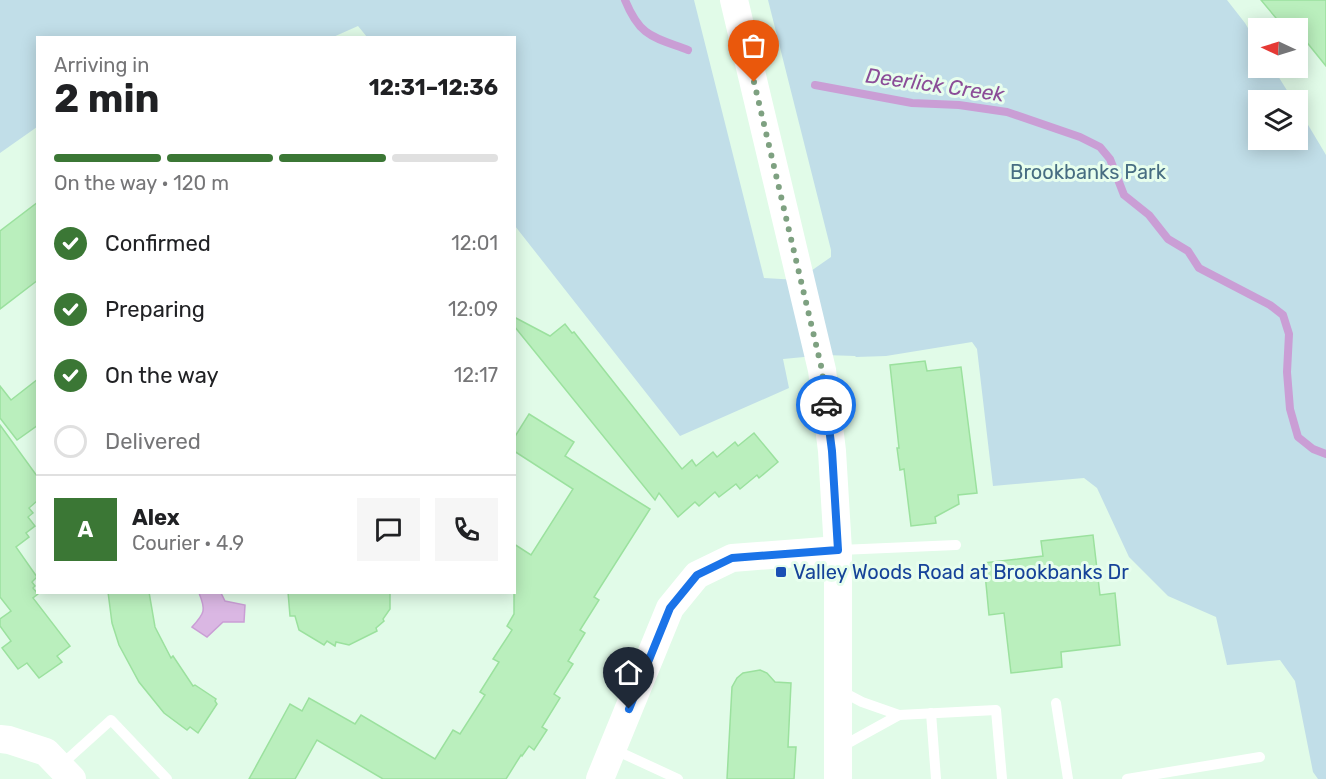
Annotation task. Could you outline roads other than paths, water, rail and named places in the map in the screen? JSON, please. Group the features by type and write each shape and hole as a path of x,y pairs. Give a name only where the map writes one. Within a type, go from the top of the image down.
{"street":[{"path":"734,0 822,370 832,451 838,550 838,779"},
{"path":"600,779 670,608 697,575 732,558 838,550"},
{"path":"0,739 46,752 66,772"}],"lane":[{"path":"838,550 956,545"},
{"path":"838,690 862,702 899,715 996,710 1002,779"},
{"path":"1056,703 1068,779"},
{"path":"931,713 936,779"},
{"path":"838,749 899,715"},
{"path":"66,772 111,720 167,779"},
{"path":"612,749 671,777"},
{"path":"1127,779 1260,757"}],"waterway":[{"name":"Deerlick Creek","path":"625,0 642,29 657,38 688,50"},
{"name":"Deerlick Creek","path":"815,85 912,103 959,105 1007,112 1080,137 1100,147 1110,159 1124,195 1149,215 1168,239 1188,251 1199,268 1270,305 1283,315 1289,334 1287,372 1290,409 1298,437 1313,449 1326,454"}],"place":[{"name":"Valley Woods Road at Brookbanks Dr","path":"781,572"}],"park label":[{"name":"Brookbanks Park","path":"1088,172"}]}
